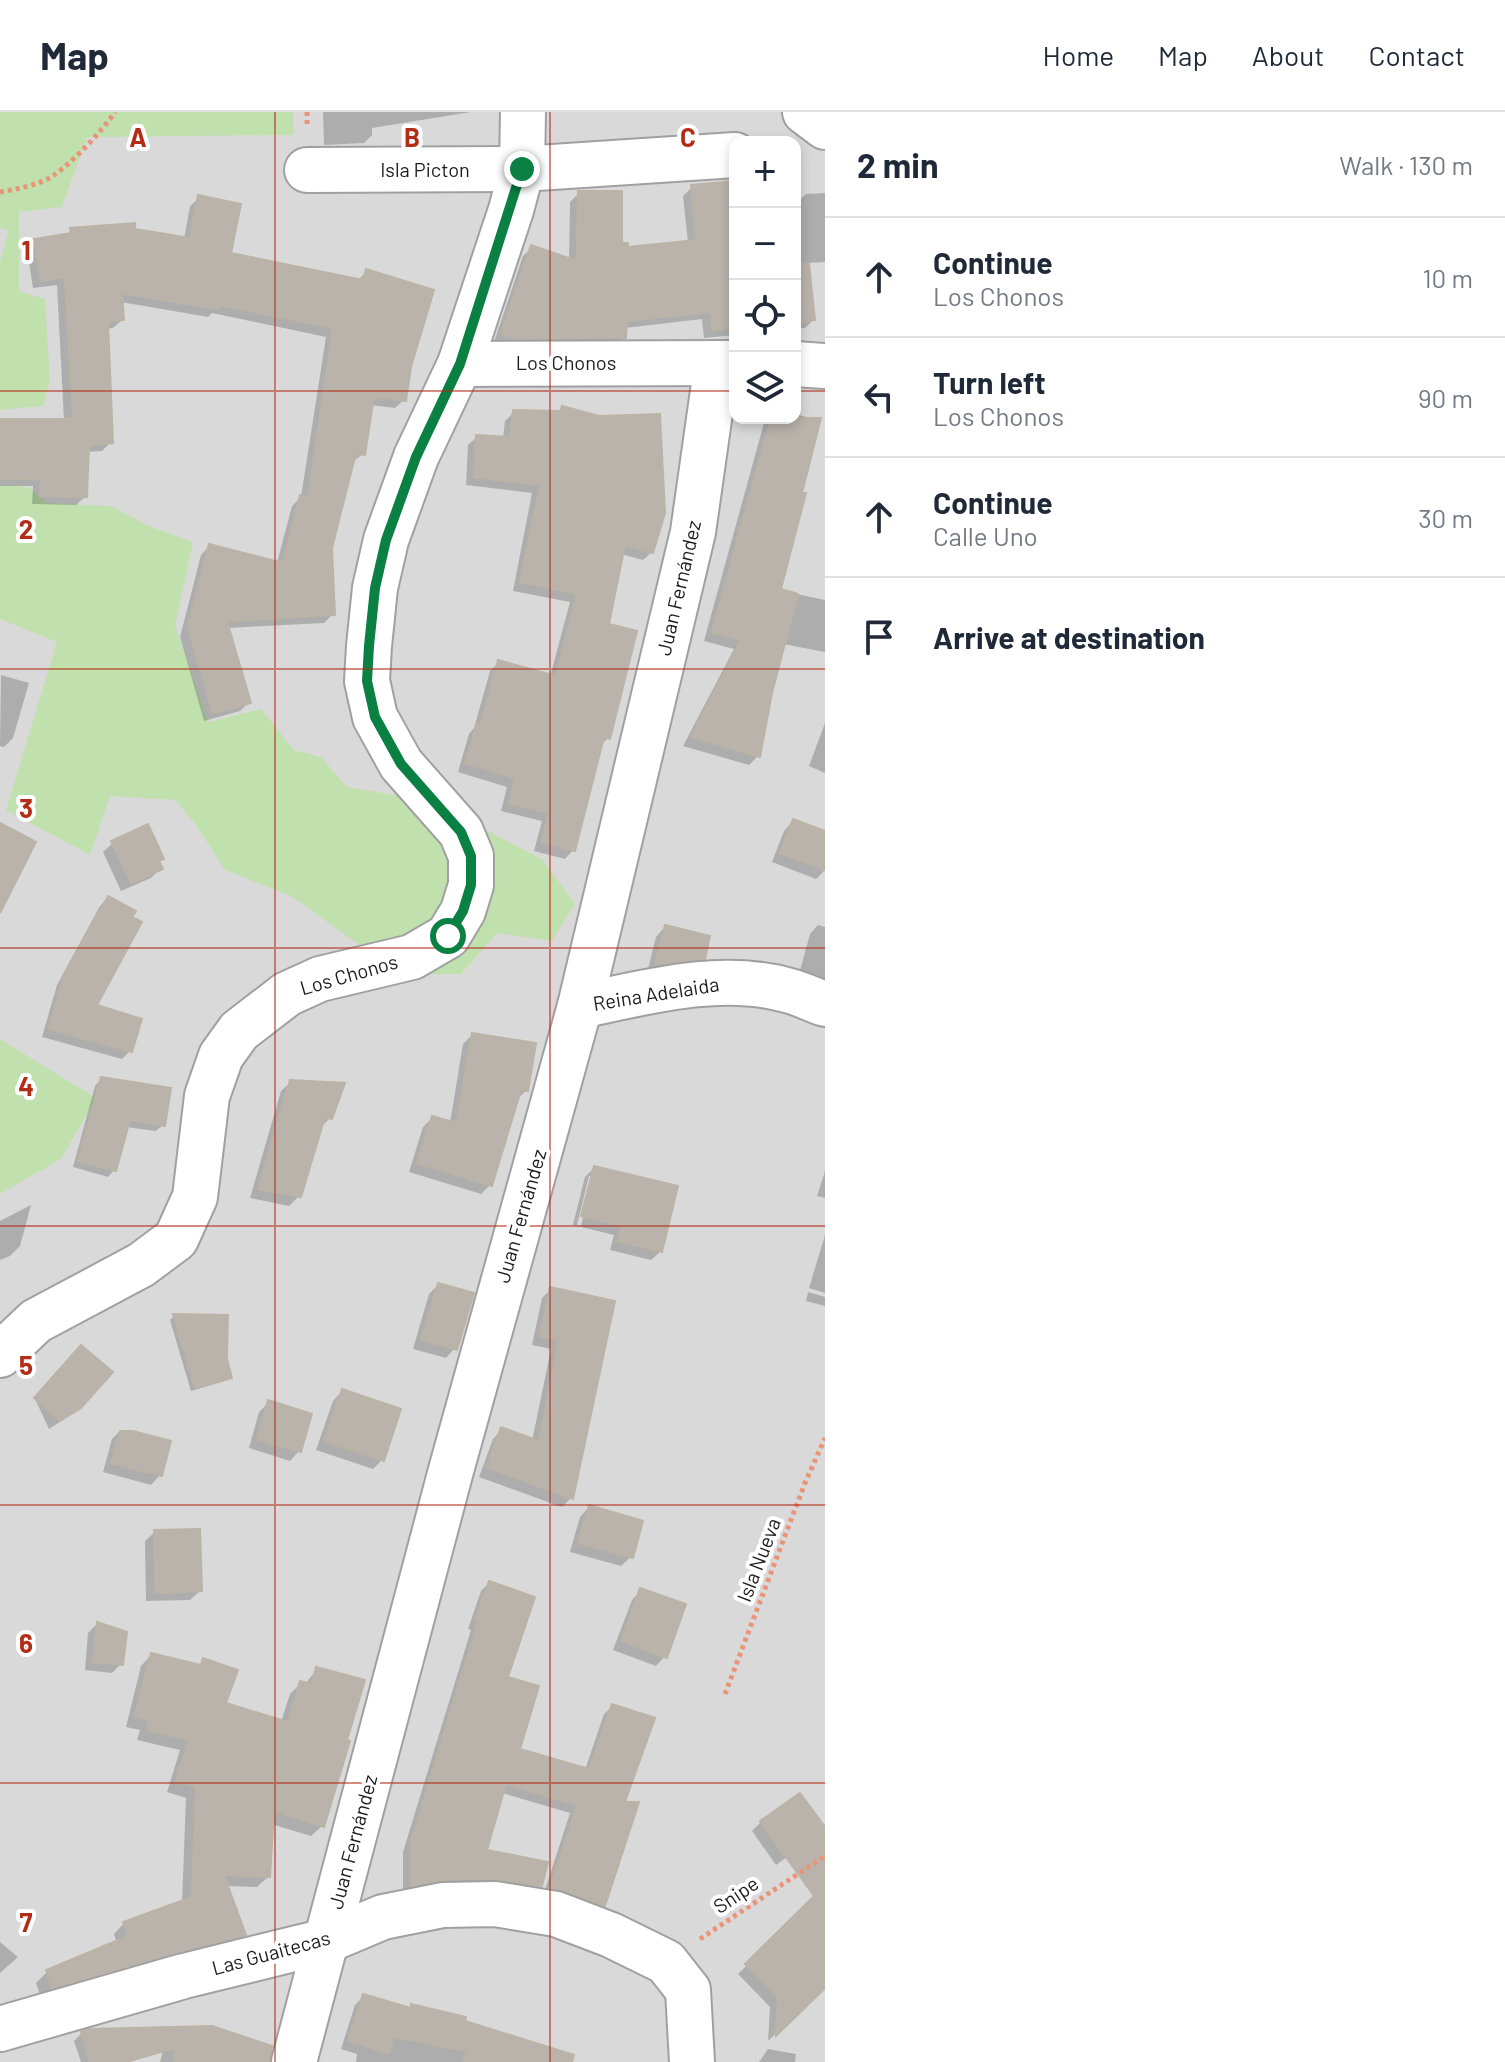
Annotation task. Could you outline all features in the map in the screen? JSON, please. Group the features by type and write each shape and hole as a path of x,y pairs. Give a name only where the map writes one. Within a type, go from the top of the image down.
{"street":[{"path":"460,364 522,169 523,112"},
{"path":"805,112 825,127"},
{"name":"Isla Picton","path":"307,170 522,169 729,155"},
{"name":"Los Chonos","path":"0,1355 36,1321 141,1265 176,1239 195,1197 207,1096 221,1056 239,1031 287,994 320,979 412,957 448,936 463,911 471,885 471,856 461,832 401,764 375,717 367,681 375,588 386,540 416,457 460,364 726,363"},
{"name":"Juan Fernández","path":"294,2062 450,1474 580,1006 693,532 726,363"},
{"path":"801,364 825,366"},
{"name":"Reina Adelaida","path":"580,1006 660,989 728,983 787,990 825,1004"},
{"name":"Las Guaitecas","path":"0,2029 184,1976 326,1941 383,1917 443,1905 495,1904 556,1914 611,1935 666,1962 688,1990 692,2062"}],"path":[{"path":"0,192 23,188 54,175 106,125 115,112"},
{"name":"Isla Nueva","path":"725,1694 825,1438"},
{"name":"Snipe","path":"666,1962 825,1856"}],"shaded area":[{"path":"0,112 825,112 825,2062 0,2062"}],"green space":[{"path":"0,112 293,112 293,135 87,137 62,207 19,212 19,291 45,299 50,380 43,406 0,410 0,261 9,231 0,228"},
{"path":"0,485 28,487 47,503 111,506 149,526 193,542 175,626 208,722 261,709 294,750 321,757 347,787 400,796 454,813 543,860 575,904 552,941 497,933 461,974 400,974 291,896 225,870 196,825 175,800 110,796 90,855 6,810 57,642 0,619"},
{"path":"0,1039 96,1098 62,1158 0,1194"}],"building":[{"path":"729,182 729,329 712,330 711,312 627,321 626,338 516,339 501,334 531,245 577,261 578,191 622,191 622,243 628,243 628,247 696,240 691,185"},
{"path":"198,195 241,204 231,253 363,280 366,269 434,290 411,367 406,401 374,396 365,455 356,453 332,548 335,615 227,621 251,703 213,713 188,627 209,544 283,563 300,495 308,497 333,328 219,305 218,309 122,293 124,320 108,321 113,443 89,445 87,497 40,496 41,479 0,479 0,419 73,419 65,277 41,281 34,239 71,233 70,228 135,223 135,229 190,238"},
{"path":"809,264 815,320 801,322 801,280 801,265"},
{"path":"562,406 599,416 660,414 665,513 653,553 625,545 609,624 637,631 610,739 604,737 575,851 541,842 549,813 509,803 515,778 465,763 477,723 481,724 498,660 556,676 577,594 520,582 540,485 474,477 476,435 510,437 513,410 560,411"},
{"path":"801,418 821,418 802,493 806,493 781,589 798,594 772,693 760,757 691,737 741,640 712,632 769,424 801,424"},
{"path":"793,819 825,831 825,870 780,853"},
{"path":"0,823 36,842 0,913"},
{"path":"148,824 164,859 159,861 163,869 131,883 111,841"},
{"path":"108,896 136,911 132,917 142,922 97,1005 142,1019 132,1052 49,1029 64,974"},
{"path":"665,925 710,936 705,959 655,965"},
{"path":"472,1033 536,1043 528,1091 521,1090 492,1186 417,1163 432,1116 457,1123"},
{"path":"101,1077 171,1088 165,1126 130,1120 116,1171 78,1161"},
{"path":"290,1080 345,1083 332,1119 325,1117 301,1197 258,1189"},
{"path":"594,1166 678,1186 662,1252 618,1241 622,1226 581,1216"},
{"path":"438,1283 474,1293 457,1350 421,1339"},
{"path":"550,1287 615,1301 573,1499 487,1467 501,1427 539,1441 559,1340 540,1336"},
{"path":"173,1314 228,1315 227,1359 232,1378 195,1388"},
{"path":"81,1345 113,1372 81,1408 60,1421 34,1398"},
{"path":"342,1389 401,1409 384,1461 324,1441"},
{"path":"268,1400 312,1414 301,1452 257,1439"},
{"path":"120,1431 133,1431 171,1441 162,1476 111,1463"},
{"path":"589,1505 643,1521 633,1558 578,1543"},
{"path":"200,1529 202,1591 155,1593 154,1530"},
{"path":"489,1581 535,1597 508,1677 539,1686 520,1749 589,1769 612,1704 655,1718 625,1802 639,1802 605,1906 550,1888 577,1805 506,1784 487,1850 548,1862 542,1886 495,1879 442,1880 411,1886 411,1842"},
{"path":"640,1588 686,1604 667,1658 621,1641"},
{"path":"97,1622 127,1632 123,1665 93,1662"},
{"path":"151,1653 201,1665 203,1658 238,1670 226,1703 288,1722 300,1681 312,1684 316,1667 365,1680 347,1740 350,1741 324,1827 274,1811 270,1877 224,1875 246,1935 52,1988 46,1970 128,1936 123,1922 192,1897 196,1787 176,1781 189,1740 147,1730 149,1720 135,1716"},
{"path":"800,1793 825,1827 825,1988 776,2036 778,1997 745,1964 814,1896 760,1821"},
{"path":"363,1994 411,2008 411,2004 466,2017 465,2021 574,2055 572,2062 463,2062 467,2051 394,2037 389,2053 348,2041"},
{"path":"212,2026 272,2046 270,2062 174,2062 174,2048 127,2062 90,2062 81,2032 90,2029"}],"route":[{"path":"448,936 463,911 471,885 471,856 461,832 401,764 375,717 367,681 369,646 375,588 386,540 416,457 460,364 522,169"}]}
